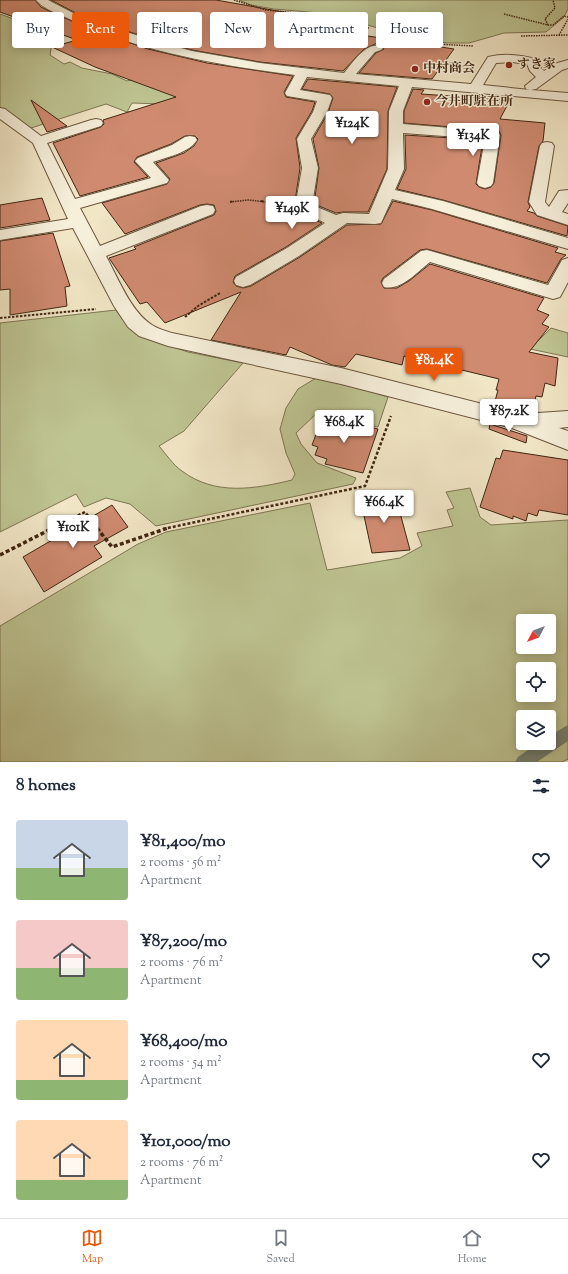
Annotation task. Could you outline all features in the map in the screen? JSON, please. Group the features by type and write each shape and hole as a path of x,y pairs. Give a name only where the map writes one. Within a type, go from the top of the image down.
{"street":[{"path":"41,0 50,6 105,29 150,44 218,60 303,73 568,97"},
{"path":"346,77 371,50 377,48"},
{"path":"474,89 492,60 501,58 521,58 532,62 534,68 543,77"},
{"path":"520,93 558,67 568,64"},
{"path":"303,73 292,92 325,98 320,112 304,139 310,168 302,208 324,215 337,223"},
{"path":"243,281 293,252 343,218 375,219 396,169 396,111 407,82"},
{"path":"0,112 38,141 70,206 124,306 135,322 146,331 158,336 340,376 518,421 568,441"},
{"path":"38,141 96,123"},
{"path":"396,128 493,135 484,183"},
{"path":"70,206 161,180 143,161 177,148 190,140"},
{"path":"547,146 537,202 555,215"},
{"path":"387,193 437,205 568,244"},
{"path":"521,230 555,215 565,194 568,195"},
{"path":"96,254 207,210"},
{"path":"0,235 80,222"},
{"path":"391,283 427,255 552,293 568,264"},
{"path":"518,421 568,419"}],"path":[{"path":"234,0 252,7 283,13 323,16 369,28"},
{"path":"548,25 545,19 555,8 553,0"},
{"path":"504,14 548,25 553,25 562,17 568,18 559,35"},
{"path":"520,36 568,35"},
{"path":"443,46 454,47 475,46"},
{"path":"207,210 238,200 253,200 302,208"},
{"path":"182,319 198,306 243,281"},
{"path":"0,318 124,306"},
{"path":"0,555 85,512 112,547 163,529 364,486 401,391"}],"green space":[{"path":"239,0 568,0 568,9 563,18 546,32 504,33 469,43 443,42 443,12 376,12 376,28 368,25 368,12 308,12 251,5"},
{"path":"0,14 12,18 12,48 51,48 50,55 64,64 70,62 82,68 112,74 127,81 138,78 185,93 173,122 151,127 128,112 159,112 162,104 132,103 127,112 106,104 28,129 0,109"},
{"path":"392,309 539,340 551,328 568,333 568,357 402,322"},
{"path":"116,310 124,321 143,337 188,352 243,363 184,431 159,446 179,469 195,479 222,487 250,488 292,480 295,474 286,453 280,429 286,408 298,389 316,378 346,384 388,397 378,427 317,413 296,433 301,444 317,463 356,478 353,484 156,526 130,504 106,498 84,507 76,494 0,532 0,323"},
{"path":"470,488 480,517 491,525 568,520 568,759 562,762 0,762 0,626 138,544 166,532 310,503 327,570 400,558 422,546 417,533 453,526 447,510 454,508 446,492"}],"building":[{"path":"0,0 35,0 41,7 51,12 12,12 12,16 0,12"},
{"path":"51,0 216,0 284,12 274,12 274,48 366,48 343,71 260,62 184,48 202,48 202,12 137,12 137,34 129,32 129,12 74,12"},
{"path":"64,18 72,21 72,38 64,35"},
{"path":"368,36 376,37 375,44 368,47"},
{"path":"72,41 72,48 129,48 129,43 137,45 137,48 145,48 207,63 293,76 284,92 286,97 315,102 312,111 296,138 300,168 294,208 300,214 322,223 286,247 235,276 233,282 236,286 243,288 251,286 300,257 347,225 381,224 393,201 432,210 558,248 555,252 566,255 561,259 547,283 427,249 420,250 383,278 381,282 384,288 397,288 409,281 430,264 544,298 537,310 549,315 542,324 549,327 529,352 558,358 555,386 545,383 542,397 536,396 532,412 522,412 494,405 499,379 404,356 402,365 356,354 345,367 332,365 290,347 286,355 211,340 241,292 165,323 147,302 140,304 109,258 136,249 134,247 214,215 216,211 214,205 200,205 125,234 102,203 167,184 170,179 156,163 184,153 194,146 198,139 195,136 185,136 171,144 137,157 134,162 148,177 80,196 53,143 101,127 104,124 103,120 176,97 95,67 54,48 64,48 64,44"},
{"path":"443,47 454,49 432,79 359,73 376,53 384,49"},
{"path":"308,79 397,87 388,111 387,169 368,212 336,213 314,204 319,168 313,139 328,113 333,98 330,94 302,89"},
{"path":"413,89 424,90 421,94 510,100 500,119 545,123 543,141 539,146 528,202 530,207 527,211 534,213 537,216 568,226 567,236 443,200 397,189 406,169 405,135 483,140 476,184 485,189 491,187 494,183 501,135 499,131 404,123 404,111"},
{"path":"31,100 67,126 47,132"},
{"path":"42,198 50,220 0,228 0,205"},
{"path":"53,233 70,286 65,287 67,306 10,315 10,289 0,290 0,241"},
{"path":"323,416 378,429 363,473 325,464 327,459 315,455 318,447 312,445"},
{"path":"490,424 527,436 526,443 489,429"},
{"path":"503,450 568,460 568,515 539,510 537,516 528,513 526,521 513,516 513,519 480,507 496,458 500,459"},
{"path":"395,494 410,550 372,553 360,497"},
{"path":"112,505 128,527 94,546 102,557 44,592 23,557"}],"waterway":[{"path":"523,762 568,732"}],"place":[{"name":"すき家","path":"509,65"},
{"name":"中村商会","path":"415,69"},
{"name":"今井町駐在所","path":"427,102"}]}
